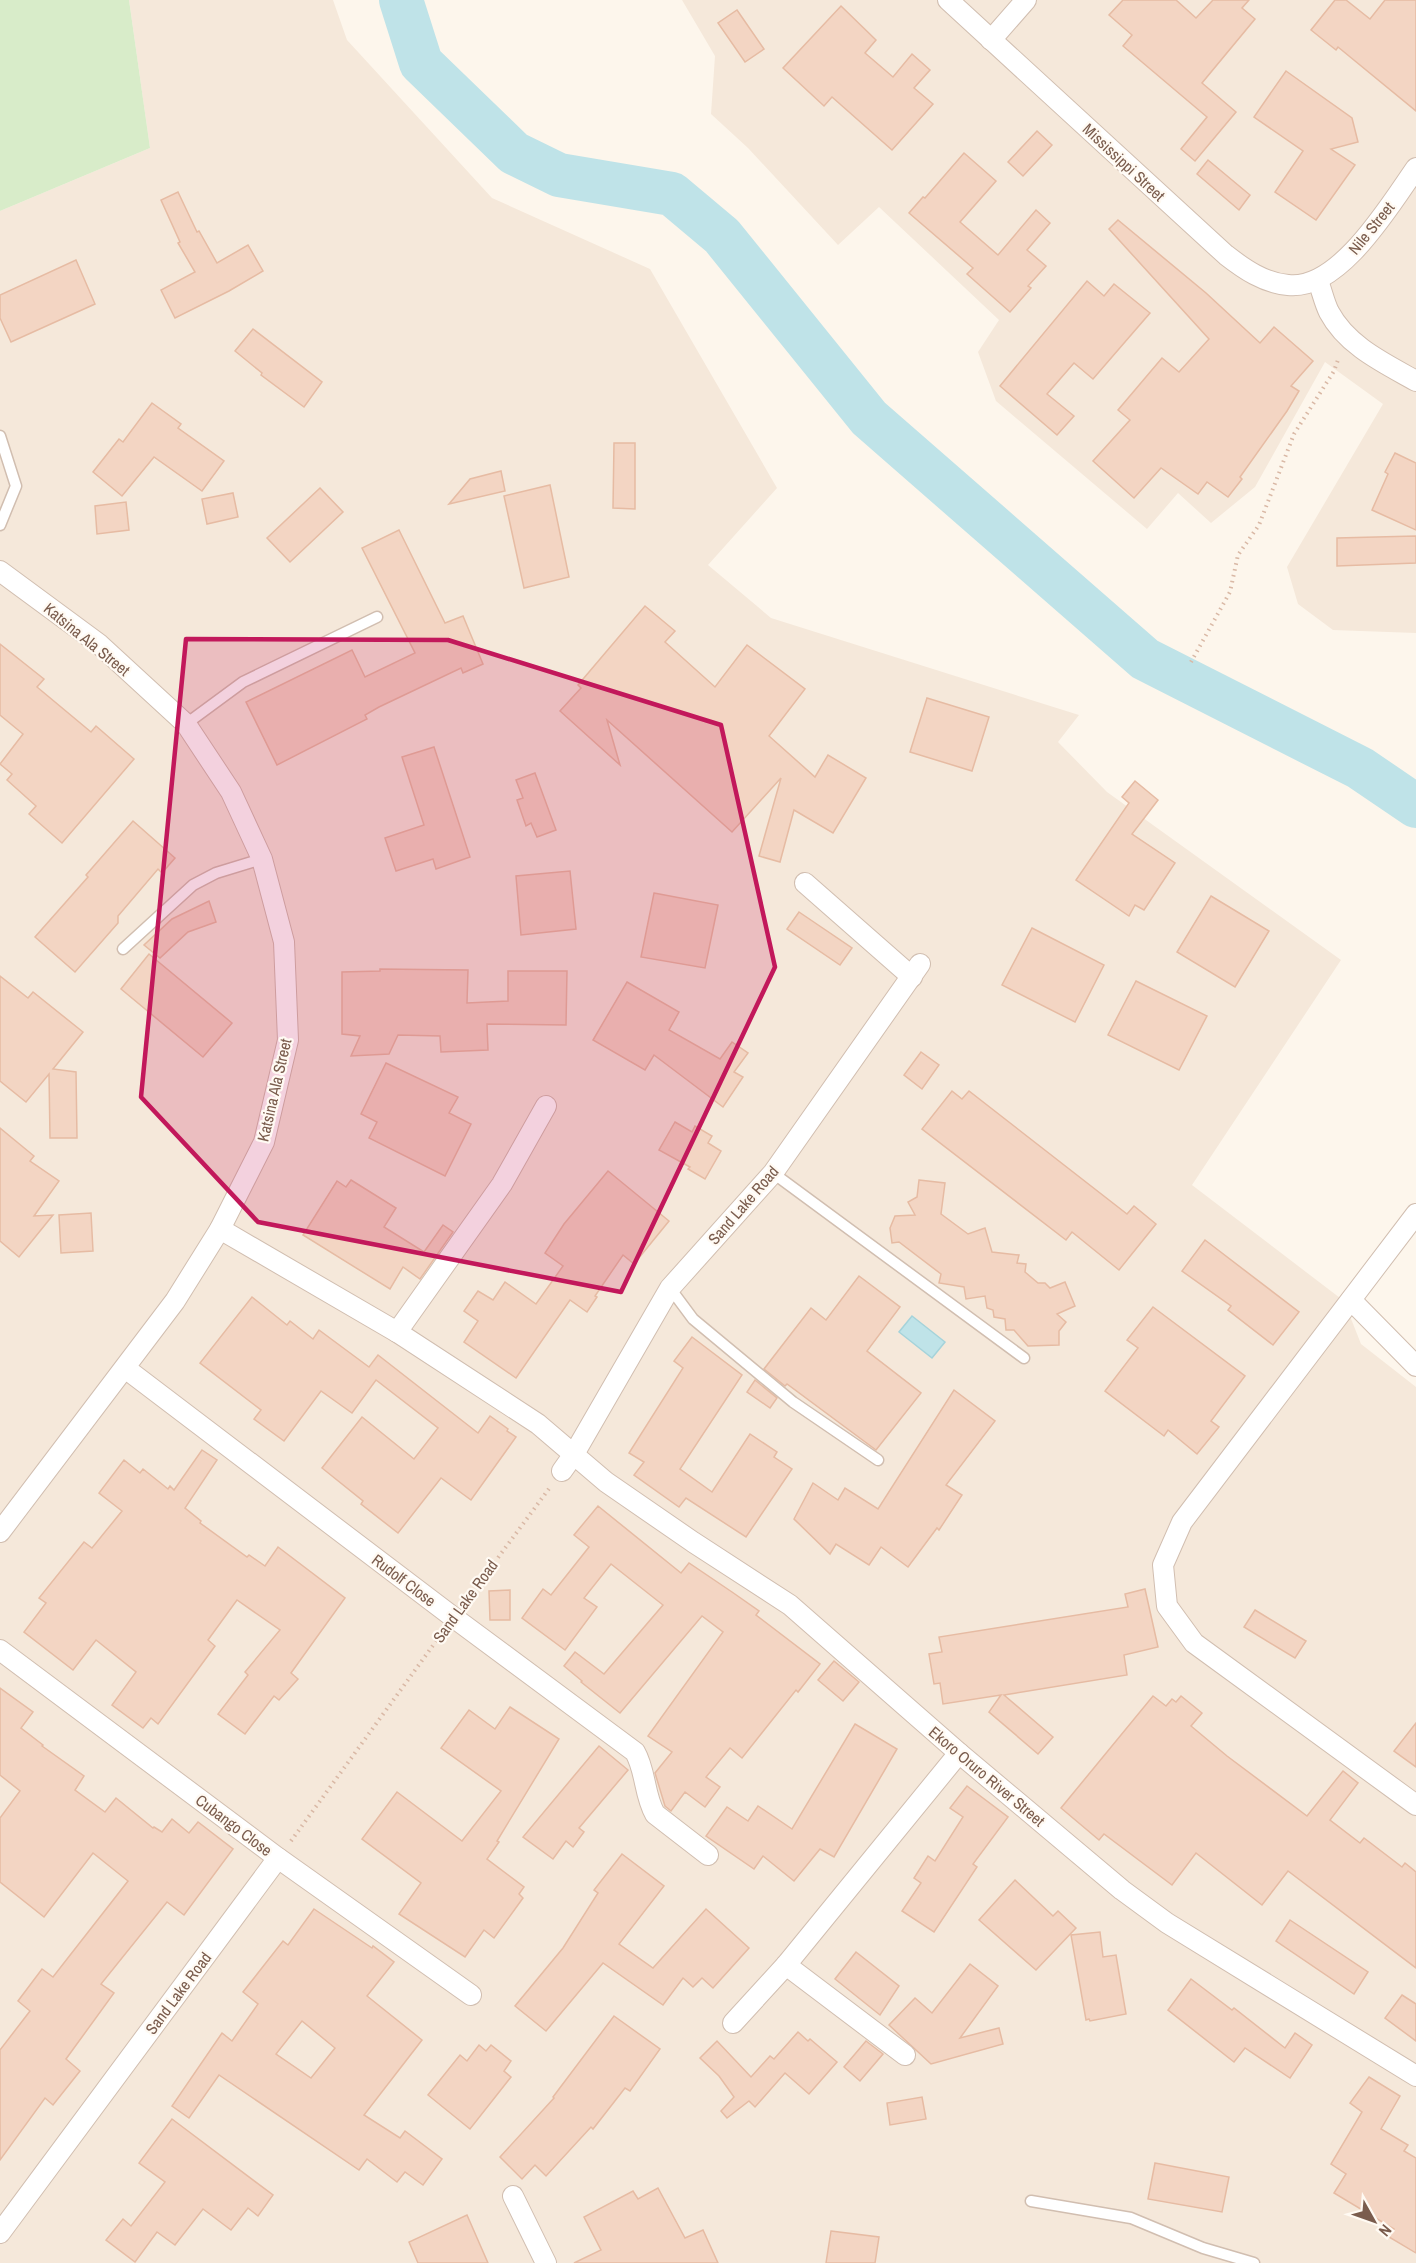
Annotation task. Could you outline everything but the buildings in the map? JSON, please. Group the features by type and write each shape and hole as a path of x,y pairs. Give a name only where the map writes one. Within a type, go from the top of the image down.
{"street":[{"name":"Mississippi Street","path":"948,0 1226,255 1252,274 1289,286 1318,281"},
{"path":"991,40 1026,0"},
{"name":"Nile Street","path":"1318,281 1344,261 1371,232 1416,168"},
{"path":"1318,281 1329,312 1347,337 1373,357 1416,381"},
{"name":"Katsina Ala Street","path":"0,571 99,644 186,724 231,792 262,859 284,942 288,1040 264,1142 220,1229 175,1300 0,1532"},
{"name":"Sand Lake Road","path":"562,1471 574,1455 670,1288 773,1173 916,971 805,884"},
{"path":"397,1332 502,1184 546,1106"},
{"path":"1416,1214 1182,1522 1163,1565 1167,1606 1194,1643 1416,1805"},
{"name":"Ekoro Oruro River Street","path":"220,1229 397,1332 538,1424 606,1482 790,1605 959,1753 1122,1890 1167,1923 1416,2076"},
{"path":"1351,1299 1416,1366"},
{"name":"Rudolf Close","path":"125,1368 635,1752 641,1763 649,1805 655,1814 708,1855"},
{"name":"Cubango Close","path":"0,1650 278,1858 471,1995"},
{"path":"733,2023 786,1965 959,1753"},
{"name":"Sand Lake Road","path":"0,2233 278,1858"},
{"path":"786,1965 906,2055"},
{"path":"513,2196 546,2263"}],"lane":[{"path":"0,436 16,486 0,525"},
{"path":"186,724 243,682 377,617"},
{"path":"123,949 193,885 216,873 262,859"},
{"path":"773,1173 1024,1358"},
{"path":"670,1288 693,1319 793,1402 878,1460"},
{"path":"1031,2200 1131,2218 1203,2248 1254,2263"}],"path":[{"path":"1191,662 1230,592 1238,555 1259,525 1294,434 1334,370 1347,337"},
{"name":"Sand Lake Road","path":"278,1858 562,1471"}],"highlighted area":[{"path":"186,639 448,640 721,725 775,967 621,1292 258,1222 141,1097"}],"shaded area":[{"path":"129,0 333,0 347,40 492,198 650,269 777,488 708,565 771,618 1079,715 1058,742 1107,792 1341,960 1192,1185 1344,1301 1361,1344 1416,1387 1416,2263 0,2263 0,211 150,148"},
{"path":"682,0 1416,0 1416,633 1333,630 1298,604 1287,567 1383,404 1325,362 1255,487 1211,523 1178,493 1147,529 996,401 978,352 999,320 879,207 838,245 748,148 711,114 715,56"}],"green space":[{"path":"0,0 129,0 150,148 0,211"}],"water":[{"path":"912,1316 945,1342 932,1358 899,1332"}],"waterway":[{"path":"401,0 421,63 514,153 559,175 672,194 722,236 869,418 1145,659 1360,768 1416,806"}]}
